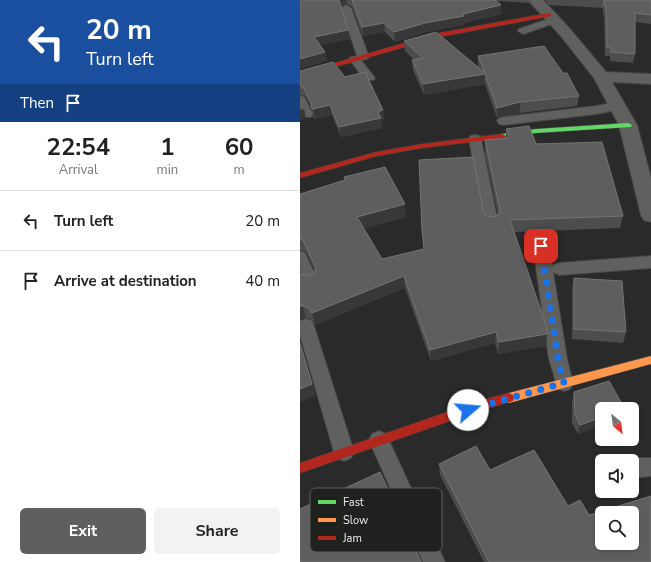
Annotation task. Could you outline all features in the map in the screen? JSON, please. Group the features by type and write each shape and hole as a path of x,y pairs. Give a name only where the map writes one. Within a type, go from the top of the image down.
{"street":[{"path":"535,0 601,77 628,124 651,215"},
{"path":"300,75 440,35 551,17"},
{"path":"601,77 651,78"},
{"path":"300,176 376,154 422,146 536,132 628,124"},
{"path":"300,468 482,405 651,360"}],"lane":[{"path":"346,8 359,58 369,78"},
{"path":"523,31 551,17"},
{"path":"300,100 307,114"},
{"path":"503,122 617,106"},
{"path":"475,139 491,222"},
{"path":"541,246 558,359 564,383"},
{"path":"300,257 310,280"},
{"path":"559,269 651,262"},
{"path":"306,326 344,452"},
{"path":"379,440 401,488"},
{"path":"639,468 651,467"},
{"path":"429,552 434,562"}],"building":[{"path":"300,0 339,0 348,30 314,37 325,52 300,59"},
{"path":"352,0 495,0 501,5 463,14 464,16 425,23 394,32 384,23 362,27"},
{"path":"604,0 651,0 651,15 635,13 635,54 611,52 611,47 607,47 606,6 604,6"},
{"path":"436,32 485,73 478,56 544,46 563,73 567,73 579,96 520,102 497,108 485,74 423,84 412,60 423,58 404,41"},
{"path":"333,62 345,77 365,72 383,110 378,112 381,118 339,127 330,105 313,109 311,107 312,104 303,87 300,86 300,71"},
{"path":"529,126 536,144 602,142 623,216 510,220 546,325 547,334 499,342 496,332 430,350 404,276 312,313 309,308 300,306 300,274 307,276 314,273 316,268 303,240 300,239 300,194 345,180 344,177 385,167 405,204 357,217 382,259 424,249 419,160 473,157 483,211 486,216 492,217 498,215 500,210 485,140 510,138 506,129"},
{"path":"574,278 622,281 626,332 574,329"},
{"path":"300,343 312,384 300,389"},
{"path":"609,381 621,402 595,402 595,420 580,425 575,414 574,392"},
{"path":"476,446 490,470 534,450 568,506 580,500 589,515 595,513 595,550 639,550 639,506 618,506 651,496 651,562 489,562 439,464"},
{"path":"380,472 387,488 345,488"},
{"path":"310,504 310,552 416,552 421,562 300,562 300,509"}],"traffic: fast":[{"path":"502,136 536,131 628,125"}],"traffic: slow":[{"path":"509,398 651,360"}],"traffic: jam":[{"path":"300,75 439,35 549,15"},
{"path":"300,176 376,154 422,146 502,136"},
{"path":"300,468 482,405 509,398"}],"route":[{"path":"468,410 564,383 558,359 541,246"}]}
